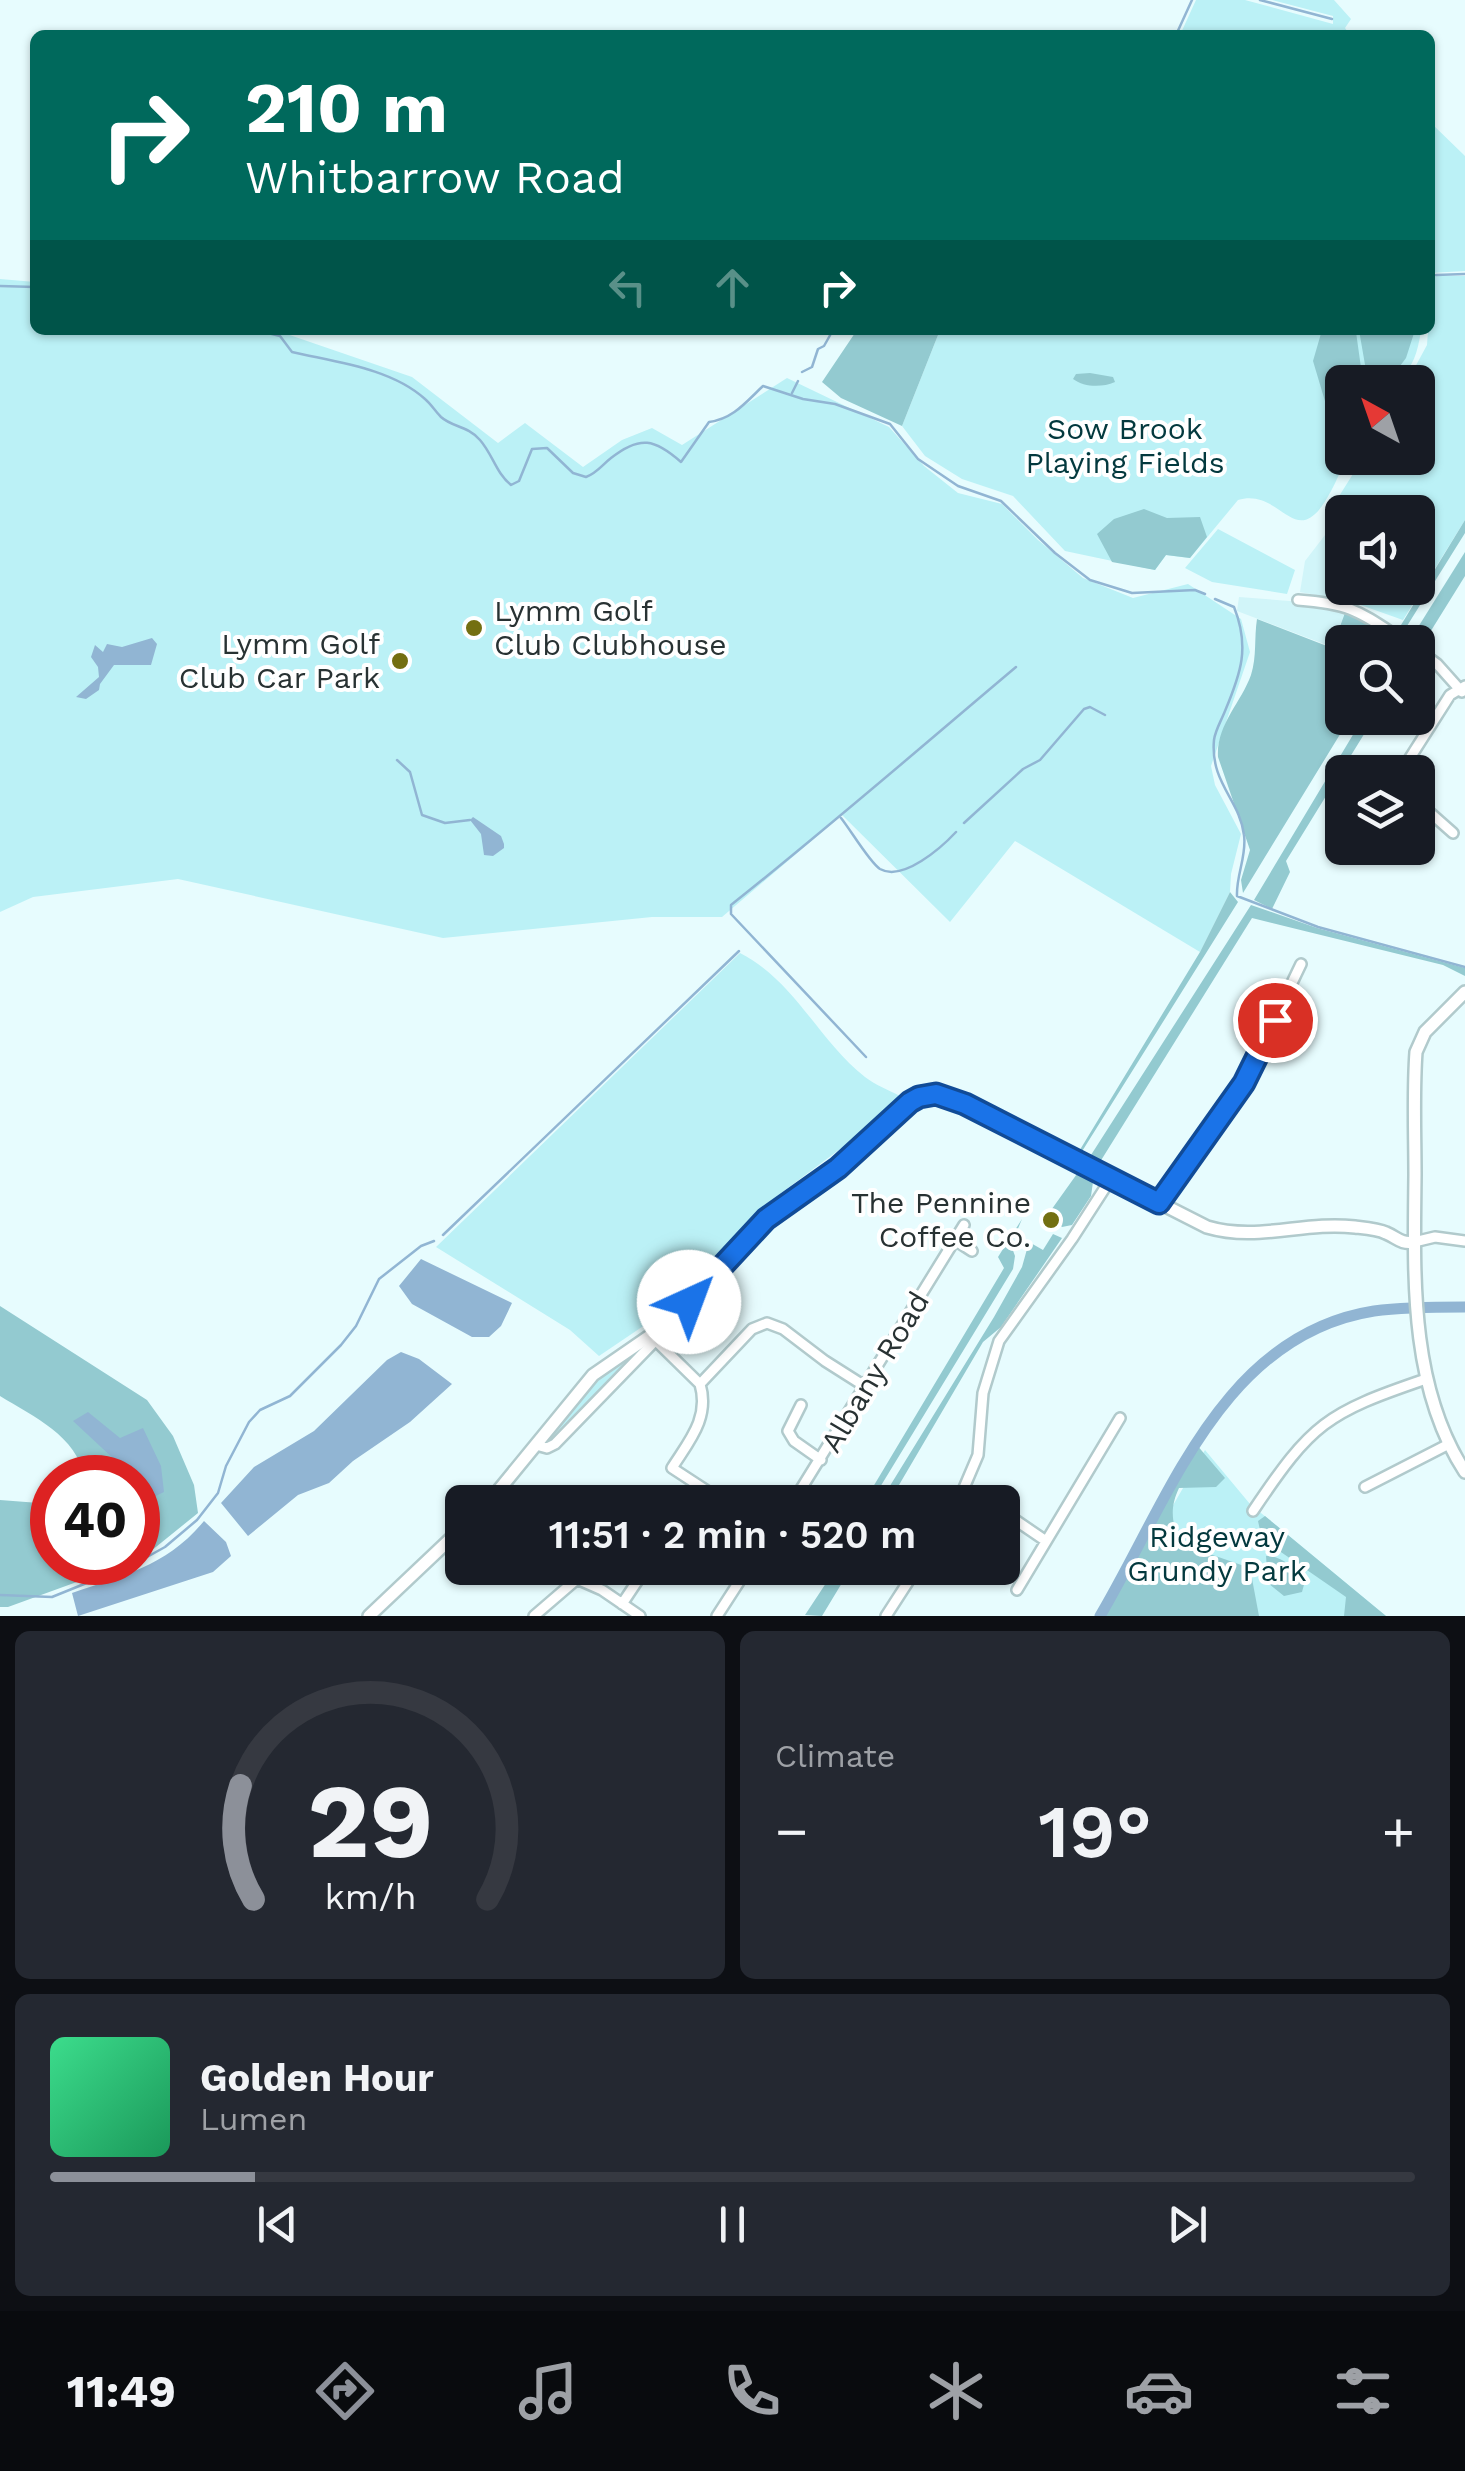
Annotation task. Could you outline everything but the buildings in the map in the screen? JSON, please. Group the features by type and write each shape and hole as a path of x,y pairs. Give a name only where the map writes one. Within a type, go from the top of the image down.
{"street":[{"path":"1298,600 1334,602 1356,609 1380,625"},
{"path":"1411,755 1450,695 1463,690 1435,663"},
{"path":"1435,817 1453,832"},
{"path":"1159,1203 1244,1083 1301,964"},
{"path":"1465,992 1426,1032 1416,1052 1414,1242 1426,1379 1447,1445 1465,1472"},
{"path":"536,1446 551,1447 766,1219 838,1168 919,1097 936,1094 965,1104 1207,1227 1241,1235 1322,1226 1386,1233 1399,1242 1435,1237 1465,1240"},
{"path":"967,1485 978,1454 988,1370 999,1341 1110,1180"},
{"name":"Albany Road","path":"804,1485 964,1225"},
{"path":"955,1240 972,1251"},
{"path":"700,1384 752,1329 767,1323 783,1328 866,1387"},
{"path":"653,1339 700,1384 704,1407 701,1421 672,1468 698,1485"},
{"path":"503,1485 592,1375 653,1339"},
{"path":"1253,1511 1293,1450 1322,1423 1370,1398 1426,1379"},
{"path":"801,1404 789,1424 790,1436 821,1460"},
{"path":"1016,1590 1120,1418"},
{"path":"1366,1487 1447,1445"},
{"path":"1020,1523 1046,1541"},
{"path":"368,1616 445,1544"},
{"path":"534,1616 577,1580 585,1580 640,1616"},
{"path":"622,1604 635,1585"},
{"path":"717,1616 737,1585"},
{"path":"886,1616 905,1585"}],"shaded area":[{"path":"854,335 938,335 902,426 841,398 822,382"},
{"path":"1321,335 1356,335 1361,365 1325,365 1325,401 1313,361"},
{"path":"1360,335 1413,335 1401,365 1365,365"},
{"path":"1076,374 1113,377 1115,382 1093,386 1073,379"},
{"path":"1144,509 1167,518 1200,517 1207,537 1190,558 1166,555 1155,570 1112,562 1097,534 1114,519"},
{"path":"1465,520 1465,533 1435,581 1435,569"},
{"path":"1325,535 1325,597 1300,592 1305,561"},
{"path":"1465,552 1465,576 1435,625 1419,625"},
{"path":"1239,597 1346,609 1340,625 1325,625 1325,644 1237,611"},
{"path":"1413,605 1420,605 1408,625 1401,625"},
{"path":"1346,610 1371,625 1340,625"},
{"path":"1257,619 1325,645 1325,735 1340,735 1243,893 1241,880 1250,850 1218,757 1218,745 1251,675"},
{"path":"152,638 157,644 151,665 114,665 99,690 86,699 76,697 99,677 91,657 95,645 103,652 107,644 122,647"},
{"path":"1353,735 1364,735 1351,755 1341,755"},
{"path":"1325,781 1325,798 1286,861 1290,872 1272,909 1254,900"},
{"path":"473,817 501,836 504,848 493,856 484,855 481,834 470,820"},
{"path":"1230,892 1238,902 1078,1153 1200,952"},
{"path":"1251,905 1317,928 1465,968 1465,976 1443,965 1252,918 1100,1162 1091,1155"},
{"path":"1079,1171 1093,1182 1091,1196 1072,1225 1062,1227 1049,1213"},
{"path":"1022,1219 1011,1245 1015,1256 1013,1269 881,1485 874,1485 1004,1268 998,1257"},
{"path":"1053,1234 1062,1238 1001,1327 983,1342 899,1485 890,1485 994,1317 1022,1267 1029,1242 1043,1250"},
{"path":"421,1259 512,1303 501,1326 489,1337 472,1337 412,1304 399,1286"},
{"path":"0,1306 147,1400 173,1436 194,1485 198,1513 160,1544 160,1455 76,1455 52,1429 0,1396"},
{"path":"401,1352 419,1359 452,1384 410,1422 353,1461 329,1483 298,1495 248,1536 221,1503 254,1467 314,1431 387,1360"},
{"path":"88,1412 120,1438 143,1428 156,1455 110,1455 73,1421"},
{"path":"1196,1444 1225,1478 1216,1487 1179,1488 1173,1510 1178,1537 1181,1544 1250,1568 1259,1616 1105,1616 1107,1604"},
{"path":"160,1464 161,1466 164,1492 160,1494"},
{"path":"0,1500 30,1502 30,1585 68,1585 0,1607"},
{"path":"1265,1516 1386,1616 1344,1616 1346,1597 1262,1539 1258,1521"},
{"path":"204,1521 226,1542 231,1556 213,1572 78,1616 72,1593 95,1585 160,1585 160,1559"},
{"path":"1266,1556 1283,1560 1305,1581 1302,1592 1284,1596 1268,1583"},
{"path":"825,1585 841,1585 822,1616 805,1615"}],"green space":[{"path":"1196,0 1245,0 1333,24 1333,16 1272,0 1334,0 1351,19 1346,30 1182,30"},
{"path":"1435,127 1465,156 1465,271 1435,273"},
{"path":"1435,276 1465,276 1465,520 1435,568 1435,495 1340,495 1352,475 1435,475 1435,365 1416,365 1428,335 1435,335"},
{"path":"0,279 30,282 30,335 290,335 412,377 498,443 525,423 583,467 622,440 652,428 682,445 787,378 889,427 924,466 958,493 1002,504 1083,578 1133,598 1188,584 1241,619 1250,652 1211,766 1215,785 1241,834 1230,892 1200,952 1015,841 950,922 842,815 722,917 652,917 443,938 178,879 33,897 0,912"},
{"name":"Sow Brook Playing Fields","path":"938,335 1420,335 1410,365 1325,365 1325,475 1338,475 1316,513 1304,520 1255,499 1238,500 1190,558 1166,555 1155,570 1065,551 1013,496 962,479 925,456 902,426"},
{"path":"1218,529 1295,570 1287,594 1212,582 1185,568"},
{"path":"1361,605 1412,605 1403,620"},
{"path":"740,953 776,979 848,1062 869,1080 900,1096 867,1129 757,1211 667,1310 599,1356 570,1330 436,1247"},
{"path":"655,1341 555,1444 536,1445 607,1363"},
{"name":"Ridgeway Grundy Park","path":"1205,1450 1250,1504 1386,1616 1109,1616"}],"waterway":[{"path":"1178,30 1192,0"},
{"path":"1260,0 1332,19"},
{"path":"1436,275 1465,274"},
{"path":"0,286 30,287"},
{"path":"276,335 292,352 379,373 411,388 445,420 475,435 511,485 519,481 532,449 547,448 573,473 586,477 639,443 663,448 681,462 709,422 732,414 763,386 835,404 890,424 918,459 958,486 1001,501 1055,553 1090,580 1132,593 1195,590 1205,594"},
{"path":"802,372 812,367 818,349 830,335"},
{"path":"792,393 798,381"},
{"path":"1215,599 1234,607 1242,635 1239,672 1214,740 1216,768 1244,835 1237,896 1318,927 1465,967"},
{"path":"866,1057 731,914 731,905 1016,667"},
{"path":"964,823 1023,769 1040,760 1084,709 1090,707 1105,715"},
{"path":"397,760 410,772 422,815 445,823 470,820"},
{"path":"841,818 876,866 889,872 921,861 956,832"},
{"path":"443,1235 739,951"},
{"path":"160,1550 197,1520 218,1493 226,1466 249,1422 260,1410 290,1396 341,1345 356,1326 379,1279 421,1246 434,1241"},
{"path":"1100,1616 1206,1429 1238,1387 1276,1352 1321,1326 1374,1311 1465,1307"},
{"path":"0,1595 52,1597 82,1585"}],"place":[{"name":"Lymm Golf Club Clubhouse","path":"474,628"},
{"name":"Lymm Golf Club Car Park","path":"400,661"},
{"name":"The Pennine Coffee Co.","path":"1051,1220"}],"route":[{"path":"689,1302 766,1219 838,1168 910,1102 927,1094 965,1104 1159,1203 1244,1083 1275,1020"}]}
